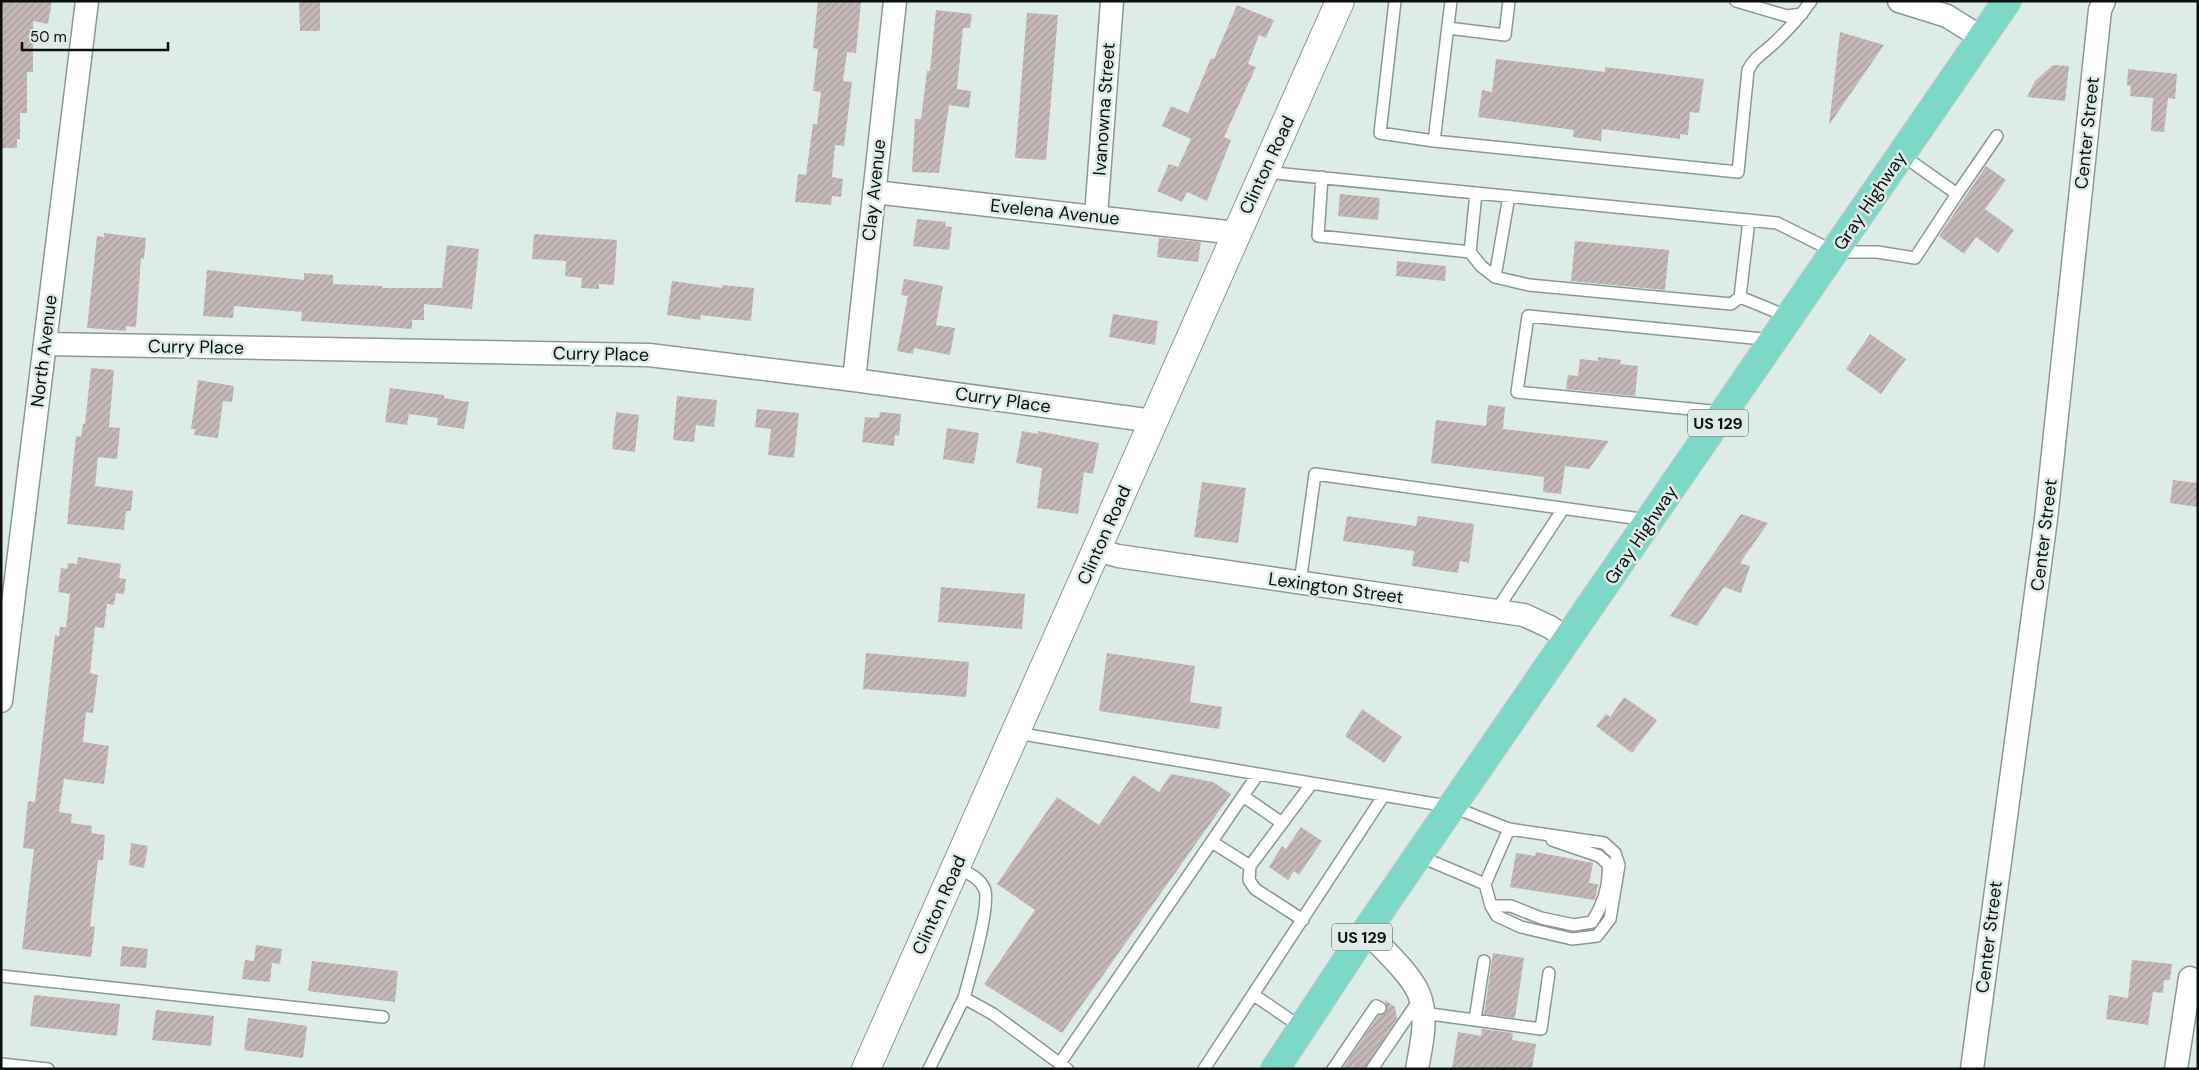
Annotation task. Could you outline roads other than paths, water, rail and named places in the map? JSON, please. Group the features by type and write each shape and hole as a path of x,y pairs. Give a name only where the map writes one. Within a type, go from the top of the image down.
{"highway":[{"name":"Gray Highway","path":"1275,1069 1366,931 1569,640 2007,1"}],"street":[{"name":"North Avenue","path":"2,695 87,1"},
{"name":"Clay Avenue","path":"854,380 895,1"},
{"name":"Ivanowna Street","path":"1096,216 1112,1"},
{"name":"Clinton Road","path":"866,1069 1098,550 1153,421 1340,1"},
{"name":"Center Street","path":"1972,1069 2046,519 2100,10 2104,1"},
{"path":"1902,2 1947,16 1982,38"},
{"name":"Evelena Avenue","path":"874,192 1236,233"},
{"name":"Curry Place","path":"45,344 649,355 854,380 1153,421"},
{"name":"Lexington Street","path":"1098,550 1118,556 1524,615 1550,627 1569,640"},
{"path":"1366,931 1405,973 1422,1006 1421,1047 1417,1069"},
{"path":"2176,1069 2190,978"}],"lane":[{"path":"1395,1 1380,134 1738,172 1748,70 1753,60 1772,45 1802,14 1810,1"},
{"path":"1434,141 1451,1"},
{"path":"1448,28 1505,35 1509,1"},
{"path":"1736,1 1787,16 1802,14"},
{"path":"1264,172 1777,222 1835,252 1878,252 1915,258 1997,136"},
{"path":"1902,155 1957,194"},
{"path":"1322,177 1318,236 1470,252"},
{"path":"1476,193 1470,252 1481,266 1495,277 1529,285 1731,304 1740,297 1749,220"},
{"path":"1495,277 1509,196"},
{"path":"1740,297 1790,317"},
{"path":"1725,413 1517,392 1528,316 1774,340"},
{"path":"1300,583 1315,474 1651,520"},
{"path":"1496,611 1563,509"},
{"path":"1016,733 1453,807 1509,829 1604,843 1615,853 1619,865 1610,919 1596,936 1572,939 1521,927 1497,916 1491,906 1485,884 1509,829"},
{"path":"964,998 993,1014 1064,1066 1258,774"},
{"path":"1302,920 1255,889 1249,880 1250,866 1312,783"},
{"path":"1204,1069 1384,795"},
{"path":"1243,796 1282,822"},
{"path":"1212,842 1250,866"},
{"path":"1419,856 1485,884"},
{"path":"929,1069 964,998 981,931 985,903 985,889 976,877 956,867"},
{"path":"1475,1020 1484,961"},
{"path":"1372,1065 1400,1023 1422,1006 1475,1020 1542,1029 1549,973"},
{"path":"1,976 384,1017"},
{"path":"1254,994 1302,1028"},
{"path":"1337,1065 1351,1047 1376,1006 1380,1008"},
{"path":"1,1064 48,1069"}]}
